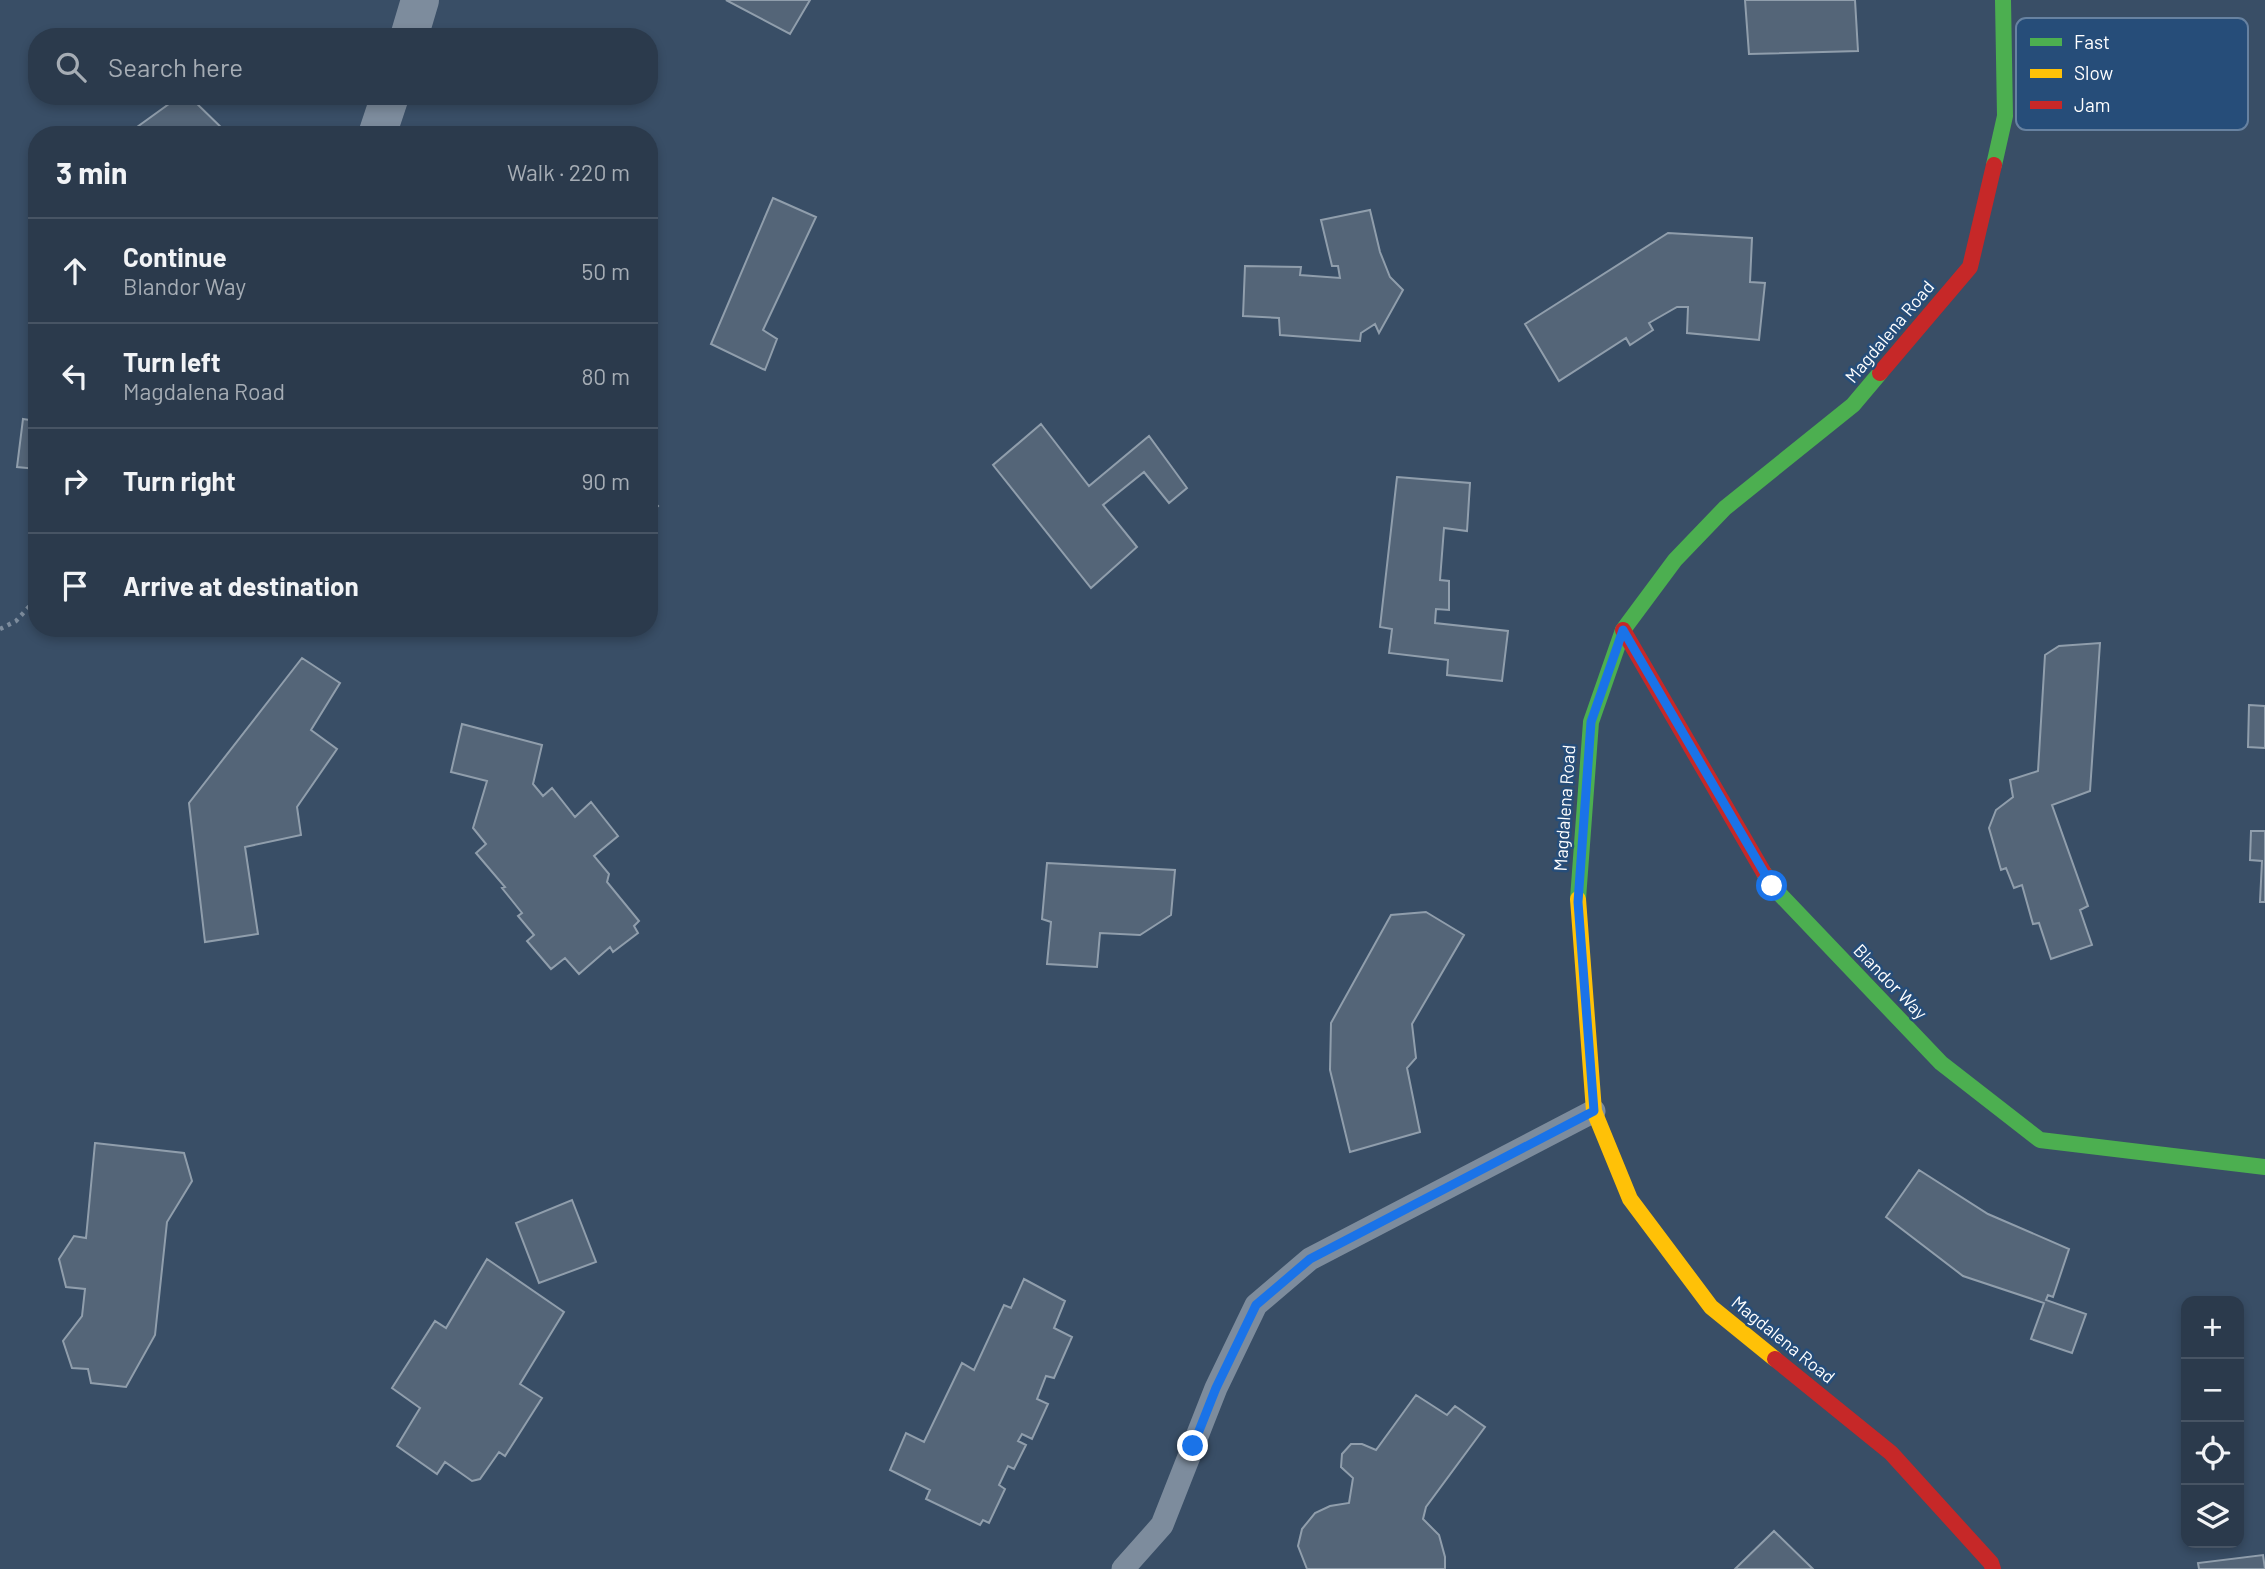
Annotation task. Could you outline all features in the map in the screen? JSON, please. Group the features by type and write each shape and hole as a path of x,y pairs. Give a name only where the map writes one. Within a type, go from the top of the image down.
{"street":[{"path":"412,28 420,0"},
{"name":"Magdalena Road","path":"1993,1569 1991,1563 1891,1453 1712,1307 1630,1199 1594,1111 1578,902 1591,722 1623,630 1688,546 1725,508 1853,405 1970,267 2004,116 2003,0"},
{"path":"380,126 387,105"},
{"name":"Blandor Way","path":"1623,630 1772,886 1941,1063 2040,1140 2265,1167"}],"lane":[{"path":"1123,1569 1162,1525 1216,1388 1256,1305 1310,1259 1594,1111"}],"path":[{"path":"0,629 16,621 28,608"}],"building":[{"path":"726,0 810,0 790,34"},
{"path":"1745,0 1855,0 1858,51 1749,54"},
{"path":"168,105 198,105 220,126 138,126"},
{"path":"773,198 816,217 763,330 777,339 765,370 711,344"},
{"path":"1370,210 1380,252 1390,277 1403,290 1379,333 1375,324 1361,333 1360,341 1280,335 1279,318 1243,316 1245,266 1301,267 1300,275 1340,278 1338,266 1332,266 1321,220"},
{"path":"1668,233 1752,238 1750,282 1765,283 1759,340 1687,333 1688,307 1677,307 1649,323 1653,330 1630,345 1626,338 1559,381 1525,324"},
{"path":"23,419 28,420 28,468 17,467"},
{"path":"1041,424 1089,486 1149,436 1187,488 1169,503 1144,472 1103,505 1137,547 1091,588 993,465"},
{"path":"1397,477 1470,483 1467,531 1444,528 1440,580 1449,581 1449,610 1436,609 1435,623 1508,631 1502,681 1447,675 1448,660 1389,653 1392,629 1380,627"},
{"path":"2100,643 2090,791 2052,805 2088,906 2080,910 2092,945 2051,959 2039,923 2033,924 2022,885 2014,888 2006,868 2001,870 1989,828 1996,810 2013,797 2010,780 2038,771 2045,655 2059,646"},
{"path":"302,658 340,683 311,730 337,749 297,807 301,835 245,847 258,934 205,942 189,803"},
{"path":"2249,705 2265,706 2265,748 2248,747"},
{"path":"462,724 542,745 533,784 543,796 552,788 575,817 591,802 618,836 594,856 609,874 607,882 639,921 634,926 638,933 613,952 610,947 579,974 565,958 551,969 527,941 534,935 518,916 522,913 502,888 505,887 476,853 486,844 473,828 487,781 451,772"},
{"path":"2251,831 2265,831 2265,902 2260,902 2262,861 2250,860"},
{"path":"1047,863 1175,870 1171,915 1140,935 1100,933 1097,967 1047,964 1051,922 1042,919"},
{"path":"1426,912 1464,935 1412,1024 1416,1058 1407,1068 1420,1132 1350,1152 1330,1070 1331,1023 1391,915"},
{"path":"95,1143 184,1153 192,1181 167,1222 155,1335 126,1387 91,1383 88,1369 72,1368 63,1341 82,1316 85,1289 66,1287 59,1259 74,1236 86,1238"},
{"path":"1919,1170 1988,1214 2069,1249 2053,1297 2048,1295 2046,1300 2086,1314 2072,1353 2031,1339 2044,1303 1963,1276 1886,1217"},
{"path":"572,1200 596,1262 539,1283 516,1223"},
{"path":"487,1259 564,1312 520,1384 542,1398 505,1456 499,1452 480,1479 472,1481 445,1462 437,1474 397,1446 420,1408 392,1388 435,1321 446,1328"},
{"path":"1024,1279 1065,1301 1054,1328 1072,1337 1054,1378 1046,1376 1037,1399 1048,1404 1032,1439 1022,1434 1018,1441 1026,1445 1014,1469 1008,1466 999,1485 1005,1489 989,1523 983,1520 980,1525 926,1499 930,1490 890,1470 906,1433 924,1442 962,1363 974,1370 1004,1305 1011,1308"},
{"path":"1416,1395 1447,1415 1455,1406 1485,1427 1426,1507 1423,1519 1439,1535 1445,1569 1307,1569 1298,1546 1302,1529 1315,1513 1330,1506 1349,1503 1353,1478 1341,1467 1342,1454 1351,1444 1362,1444 1376,1450"},
{"path":"1774,1531 1813,1569 1735,1569"},
{"path":"2263,1555 2265,1569 2199,1569 2198,1563"}],"traffic: fast":[{"path":"1994,165 2005,116 2003,0"},
{"path":"1578,899 1591,722 1623,630 1675,560 1725,508 1853,405 1880,373"},
{"path":"1764,873 1772,886 1941,1063 2040,1140 2265,1167"}],"traffic: slow":[{"path":"1578,899 1594,1111 1630,1199 1711,1307 1775,1359"}],"traffic: jam":[{"path":"1880,373 1970,267 1994,165"},
{"path":"1623,630 1764,873"},
{"path":"1775,1359 1891,1453 1991,1563 1993,1569"}],"route":[{"path":"1193,1446 1216,1388 1256,1305 1310,1259 1594,1111 1578,902 1591,722 1623,630 1772,886"}]}
